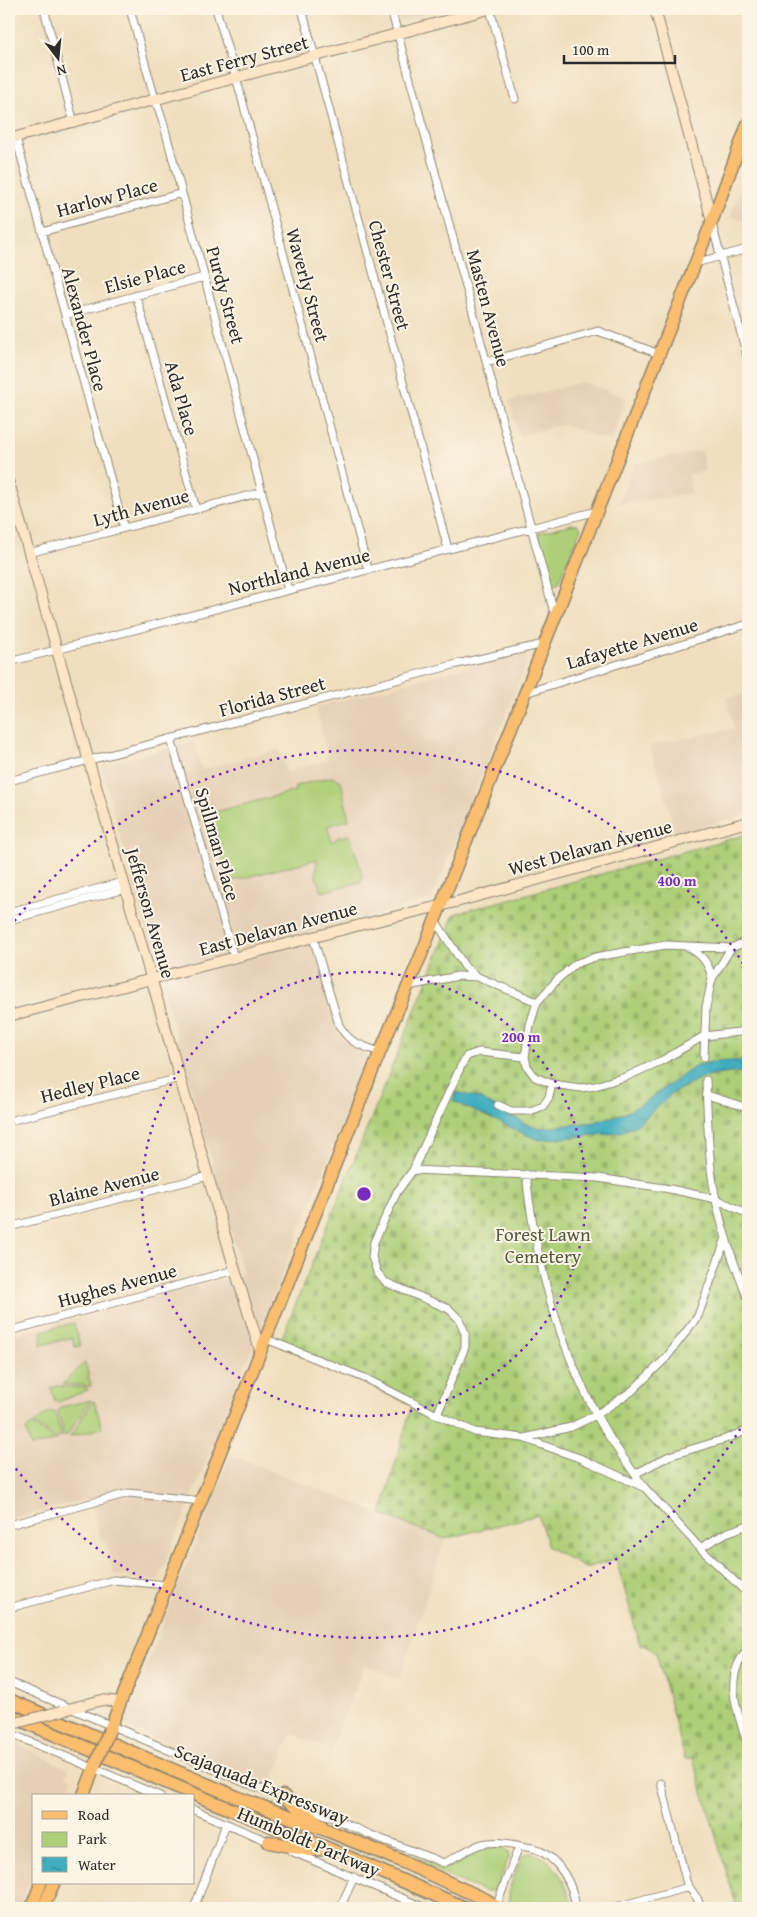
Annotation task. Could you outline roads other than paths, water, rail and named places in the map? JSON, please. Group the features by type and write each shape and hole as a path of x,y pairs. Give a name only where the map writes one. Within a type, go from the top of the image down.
{"highway":[{"name":"Scajaquada Expressway","path":"9,1700 241,1799 329,1831 399,1860 486,1900 497,1908"},
{"name":"Scajaquada Expressway","path":"9,1715 194,1794"},
{"name":"Scajaquada Expressway","path":"195,1794 441,1896 465,1908"},
{"path":"283,1796 329,1831"},
{"path":"269,1842 310,1850 329,1849"},
{"path":"441,1896 452,1908"}],"main road":[{"path":"84,1794 440,906 712,221 748,123"},
{"path":"31,1908 41,1884"},
{"path":"43,1908 54,1884"}],"street":[{"path":"44,9 74,122"},
{"name":"Purdy Street","path":"130,9 182,193 288,590"},
{"name":"Waverly Street","path":"216,9 239,88 368,570"},
{"name":"Chester Street","path":"302,9 448,549"},
{"name":"Masten Avenue","path":"391,9 555,616"},
{"path":"490,9 515,99"},
{"name":"East Ferry Street","path":"13,139 490,9"},
{"path":"655,9 748,360"},
{"name":"Alexander Place","path":"13,139 42,232 124,528"},
{"name":"Harlow Place","path":"42,232 182,193"},
{"path":"694,263 748,249"},
{"name":"Elsie Place","path":"65,315 204,277"},
{"name":"Ada Place","path":"136,295 196,509"},
{"path":"486,362 598,331 659,354"},
{"name":"Jefferson Avenue","path":"9,483 11,501 29,553 235,1270 261,1353"},
{"name":"Lyth Avenue","path":"29,553 262,492"},
{"name":"Northland Avenue","path":"9,662 597,511"},
{"name":"Lafayette Avenue","path":"524,693 748,624"},
{"name":"Florida Street","path":"9,781 457,664 544,644"},
{"name":"Spillman Place","path":"171,739 234,958"},
{"name":"West Delavan Avenue","path":"440,906 748,822"},
{"path":"9,912 124,886"},
{"path":"9,920 124,886"},
{"name":"East Delavan Avenue","path":"9,1016 440,906"},
{"path":"434,920 465,967 478,978"},
{"path":"313,937 339,1025 345,1036 357,1044 380,1052"},
{"path":"748,941 732,948 666,945 594,957 575,964 537,1002 530,1025 524,1058 535,1077 552,1084 581,1088 595,1086 628,1076 663,1060 704,1036 748,1031"},
{"path":"686,946 701,955 710,967 712,979"},
{"path":"704,1056 706,1007 712,979 732,948"},
{"path":"408,986 458,976 478,978 537,1002"},
{"path":"437,1415 465,1347 465,1333 459,1319 449,1309 386,1282 377,1272 372,1257 374,1242 397,1192 413,1170 467,1056 479,1052 524,1058"},
{"name":"Hedley Place","path":"9,1121 180,1078"},
{"path":"706,1080 711,1170 716,1199 726,1238 748,1299"},
{"path":"498,1105 511,1112 530,1110 543,1106 550,1097 552,1084"},
{"path":"706,1095 748,1108"},
{"path":"413,1170 598,1178 670,1189 716,1199 748,1214"},
{"path":"526,1174 531,1222 545,1286 570,1359 596,1415 645,1488 700,1548 748,1594"},
{"name":"Blaine Avenue","path":"9,1227 208,1176"},
{"path":"523,1438 558,1431 596,1415 632,1391 666,1358 698,1316 726,1238"},
{"name":"Hughes Avenue","path":"9,1331 235,1270"},
{"path":"266,1339 367,1379 475,1432 523,1438 582,1459 645,1488"},
{"path":"635,1474 668,1456 748,1430"},
{"path":"9,1524 129,1493 202,1501"},
{"path":"700,1548 726,1533 748,1525"},
{"path":"9,1608 114,1580 167,1585"},
{"path":"748,1650 743,1655 733,1676 734,1700 748,1746"},
{"name":"Humboldt Parkway","path":"9,1682 72,1708 110,1728 248,1784 283,1796 371,1835 444,1863 483,1844 499,1842 519,1846"},
{"path":"9,1725 102,1700 120,1702"},
{"path":"9,1733 95,1766 156,1794"},
{"path":"661,1783 689,1887 701,1908"},
{"name":"Humboldt Parkway","path":"195,1810 425,1908"},
{"path":"194,1908 226,1824"},
{"path":"497,1908 519,1846 536,1849 550,1858 562,1870 569,1882 576,1908"},
{"path":"340,1908 354,1877"},
{"path":"612,1908 689,1887"}],"water":[{"path":"748,1060 748,1071 715,1075 697,1080 673,1093 637,1125 621,1132 609,1134 538,1140 453,1101 457,1092 481,1099 526,1124 542,1128 594,1122 625,1113 645,1102 697,1065 711,1062"}],"park label":[{"name":"Forest Lawn Cemetery","path":"543,1245"}]}
